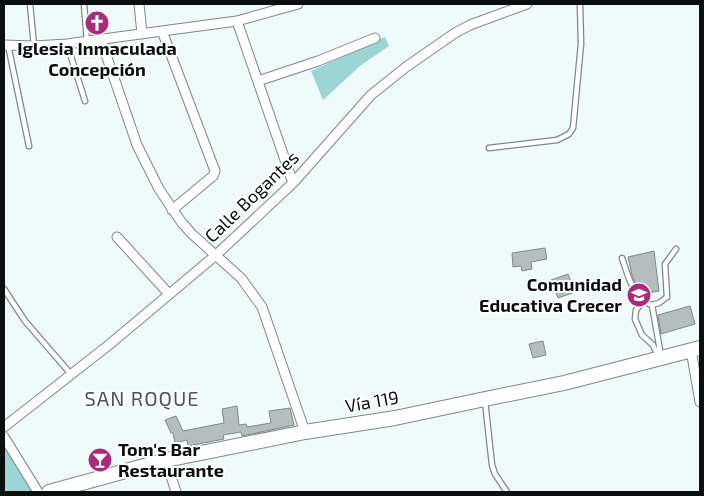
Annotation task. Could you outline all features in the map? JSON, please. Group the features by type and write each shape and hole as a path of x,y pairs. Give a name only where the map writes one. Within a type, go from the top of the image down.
{"main road":[{"name":"Vía 119","path":"49,492 166,460 306,432 395,418 564,382 695,349"}],"street":[{"path":"139,4 142,34"},
{"path":"6,45 67,44 162,32 237,21 298,4"},
{"name":"Calle Bogantes","path":"4,426 110,344 216,255 293,183 371,95 406,67 455,33 470,25 527,4"},
{"path":"237,21 293,183"},
{"path":"162,32 215,171 213,176 172,210"},
{"path":"258,81 318,61 375,38"},
{"path":"101,40 137,145 159,189 172,210 192,234 241,278 262,307 306,432"},
{"path":"117,237 169,294"},
{"path":"695,349 700,402"},
{"path":"4,437 38,492"},
{"path":"166,460 176,492"}],"lane":[{"path":"30,4 34,46"},
{"path":"84,4 88,42"},
{"path":"489,148 557,140 569,134 573,128 581,44 580,4"},
{"path":"67,44 85,101"},
{"path":"6,45 29,146"},
{"path":"622,258 634,289 643,301 652,305 659,303 667,297 665,264 676,249"},
{"path":"4,290 25,321 70,374"},
{"path":"643,301 636,310 635,319 642,336 653,346 660,358"},
{"path":"652,305 660,358"},
{"path":"485,399 492,465 495,474 507,492"}],"shaded area":[{"path":"385,37 389,46 360,66 323,100 311,71"},
{"path":"4,444 32,492 4,492"}],"building":[{"name":"Iglesia Inmaculada Concepción","path":"101,11 103,33 93,34 91,13"},
{"path":"545,248 547,259 531,262 532,269 522,271 521,266 513,267 512,253"},
{"path":"654,251 659,291 648,293 638,289 632,275 628,257"},
{"path":"568,274 575,292 558,298 551,280"},
{"path":"690,306 695,324 661,334 658,315"},
{"path":"543,341 546,355 533,358 529,344"},
{"path":"237,406 239,425 246,424 247,427 271,423 269,411 290,408 294,425 242,436 241,432 223,435 224,439 188,446 187,440 175,443 173,433 171,433 165,420 176,416 183,431 224,423 222,409"}],"place":[{"name":"Iglesia Inmaculada Concepción","path":"97,23"},
{"name":"Comunidad Educativa Crecer","path":"639,295"},
{"name":"Tom's Bar Restaurante","path":"100,460"}],"district":[{"name":"SAN ROQUE","path":"142,399"}]}
